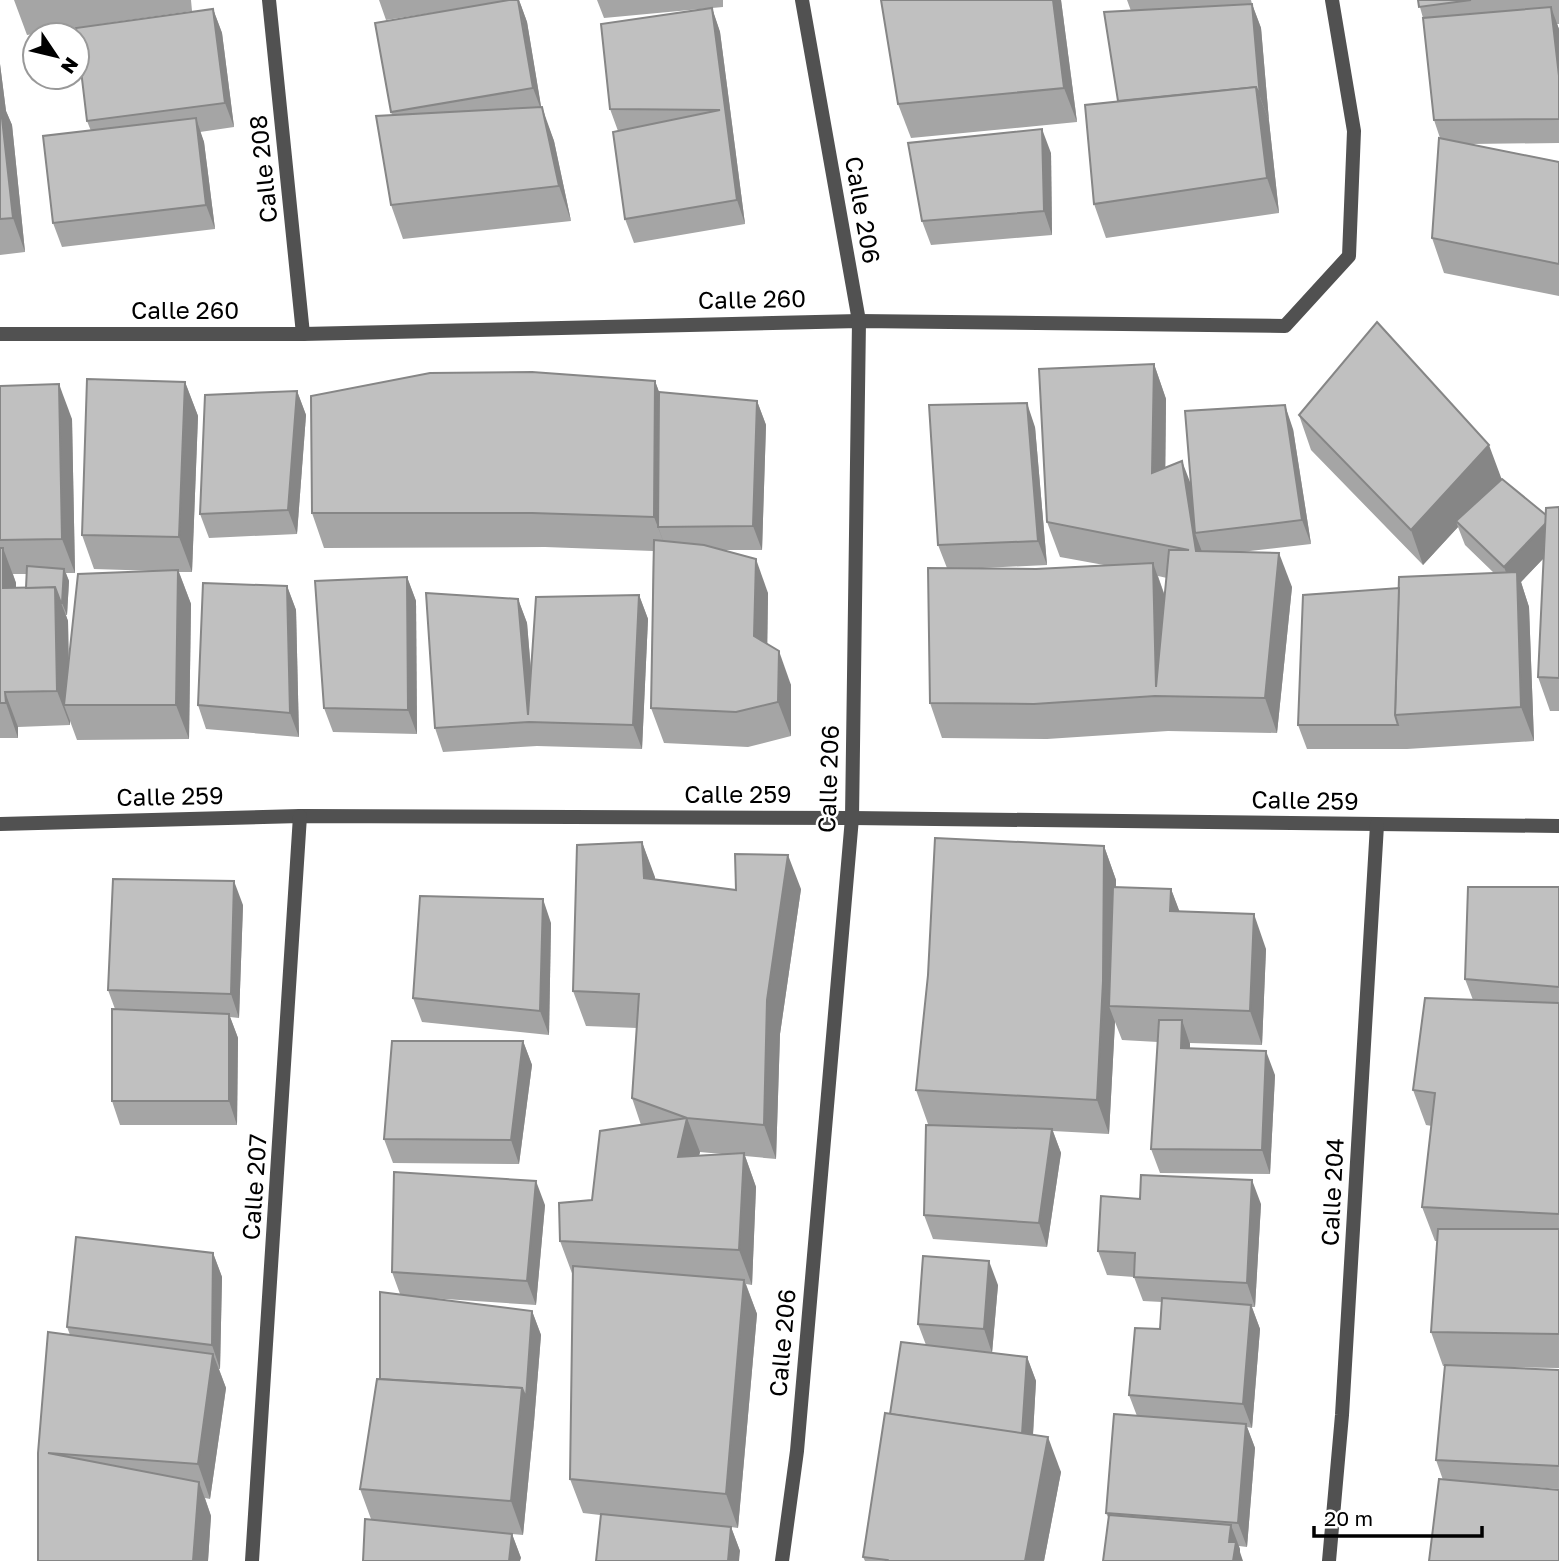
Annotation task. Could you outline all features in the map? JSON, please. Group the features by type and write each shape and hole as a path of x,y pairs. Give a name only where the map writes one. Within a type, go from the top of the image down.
{"street":[{"name":"Calle 208","path":"269,0 303,334"},
{"name":"Calle 206","path":"782,1561 797,1451 852,818 859,321 802,0"},
{"name":"Calle 260","path":"0,334 303,334 859,321 1285,326 1349,256 1354,131 1332,0"},
{"name":"Calle 259","path":"0,824 300,816 852,818 1559,827"},
{"name":"Calle 207","path":"252,1561 256,1537 300,816"},
{"name":"Calle 204","path":"1329,1561 1342,1415 1377,825"}],"building":[{"path":"518,0 533,88 391,112 375,23"},
{"path":"881,0 1053,0 1064,88 898,104"},
{"path":"1418,0 1471,0 1419,7"},
{"path":"1252,4 1260,97 1256,87 1118,101 1104,12"},
{"path":"1551,7 1559,76 1559,119 1434,120 1423,18"},
{"path":"712,8 737,200 625,219 613,132 720,110 610,109 601,24"},
{"path":"213,9 225,103 87,121 83,91 91,91 91,26"},
{"path":"1256,87 1267,178 1094,204 1085,105"},
{"path":"0,100 13,218 0,219"},
{"path":"542,107 559,186 391,205 376,116"},
{"path":"196,118 206,205 53,223 43,136"},
{"path":"1042,129 1044,211 922,221 908,143"},
{"path":"1439,138 1559,162 1559,264 1432,238"},
{"path":"1377,322 1489,445 1411,530 1299,415"},
{"path":"1154,364 1152,473 1182,461 1196,551 1279,553 1265,698 1155,696 1034,704 930,703 928,568 1036,569 1153,563 1156,687 1169,550 1189,550 1047,522 1039,369"},
{"path":"532,372 655,381 654,517 532,513 312,513 311,396 430,373"},
{"path":"87,379 185,382 179,537 82,535"},
{"path":"59,384 62,539 0,540 0,386"},
{"path":"297,391 288,510 200,514 205,395"},
{"path":"659,392 757,401 753,526 658,527"},
{"path":"1027,403 1038,541 938,545 929,405"},
{"path":"1285,405 1302,520 1195,533 1185,411"},
{"path":"1502,479 1546,515 1546,523 1504,567 1456,521"},
{"path":"1559,507 1559,678 1538,677 1546,508"},
{"path":"654,540 704,545 756,559 754,636 779,651 778,702 736,712 651,708"},
{"path":"0,548 3,548 3,588 55,587 57,691 5,692 6,703 0,703"},
{"path":"27,566 64,569 62,603 55,587 26,588"},
{"path":"178,570 176,705 64,705 78,574"},
{"path":"1517,572 1521,707 1395,715 1399,577"},
{"path":"407,577 408,710 324,708 315,581"},
{"path":"203,583 287,586 290,713 198,705"},
{"path":"1399,588 1395,715 1398,725 1298,725 1303,595"},
{"path":"426,593 518,599 528,715 536,597 639,595 633,725 529,722 435,728"},
{"path":"935,838 1104,846 1103,981 1097,1100 916,1090 928,975"},
{"path":"642,842 644,878 736,890 735,854 788,855 767,1000 764,1125 687,1118 632,1098 639,994 573,991 577,845"},
{"path":"113,879 234,881 231,994 108,990"},
{"path":"1113,887 1171,889 1170,911 1254,914 1250,1011 1109,1006"},
{"path":"1468,887 1559,887 1559,987 1465,979"},
{"path":"420,896 543,899 540,1011 413,998"},
{"path":"1425,998 1559,1003 1559,1214 1422,1207 1435,1093 1413,1090"},
{"path":"112,1009 229,1014 229,1101 112,1101"},
{"path":"1159,1020 1182,1020 1181,1048 1266,1051 1262,1150 1151,1149"},
{"path":"392,1041 523,1041 511,1140 384,1139"},
{"path":"687,1118 678,1157 744,1153 739,1250 560,1241 559,1203 592,1200 600,1131"},
{"path":"926,1125 1052,1129 1039,1223 924,1215"},
{"path":"394,1172 536,1181 527,1281 392,1272"},
{"path":"1141,1175 1252,1180 1247,1283 1134,1277 1135,1253 1098,1251 1101,1196 1140,1199"},
{"path":"1438,1229 1559,1229 1559,1334 1431,1332"},
{"path":"76,1237 213,1253 212,1345 67,1327"},
{"path":"923,1256 989,1261 984,1329 918,1324"},
{"path":"573,1266 744,1280 726,1494 570,1479"},
{"path":"380,1292 532,1311 526,1398 522,1388 380,1379"},
{"path":"1162,1298 1251,1305 1243,1404 1129,1395 1135,1328 1160,1329"},
{"path":"48,1332 213,1354 198,1464 48,1453 199,1482 193,1561 38,1561 38,1453"},
{"path":"901,1342 1027,1357 1022,1434 890,1414"},
{"path":"1445,1365 1559,1370 1559,1466 1436,1460"},
{"path":"377,1379 522,1388 511,1501 360,1489"},
{"path":"885,1413 1048,1437 1025,1561 886,1561 863,1557"},
{"path":"1114,1414 1246,1424 1238,1523 1106,1513"},
{"path":"1439,1479 1559,1490 1559,1561 1429,1561"},
{"path":"601,1514 731,1527 728,1561 596,1561"},
{"path":"1109,1515 1231,1525 1229,1542 1236,1542 1233,1561 1103,1561"},
{"path":"365,1519 512,1534 509,1561 363,1561"}]}
